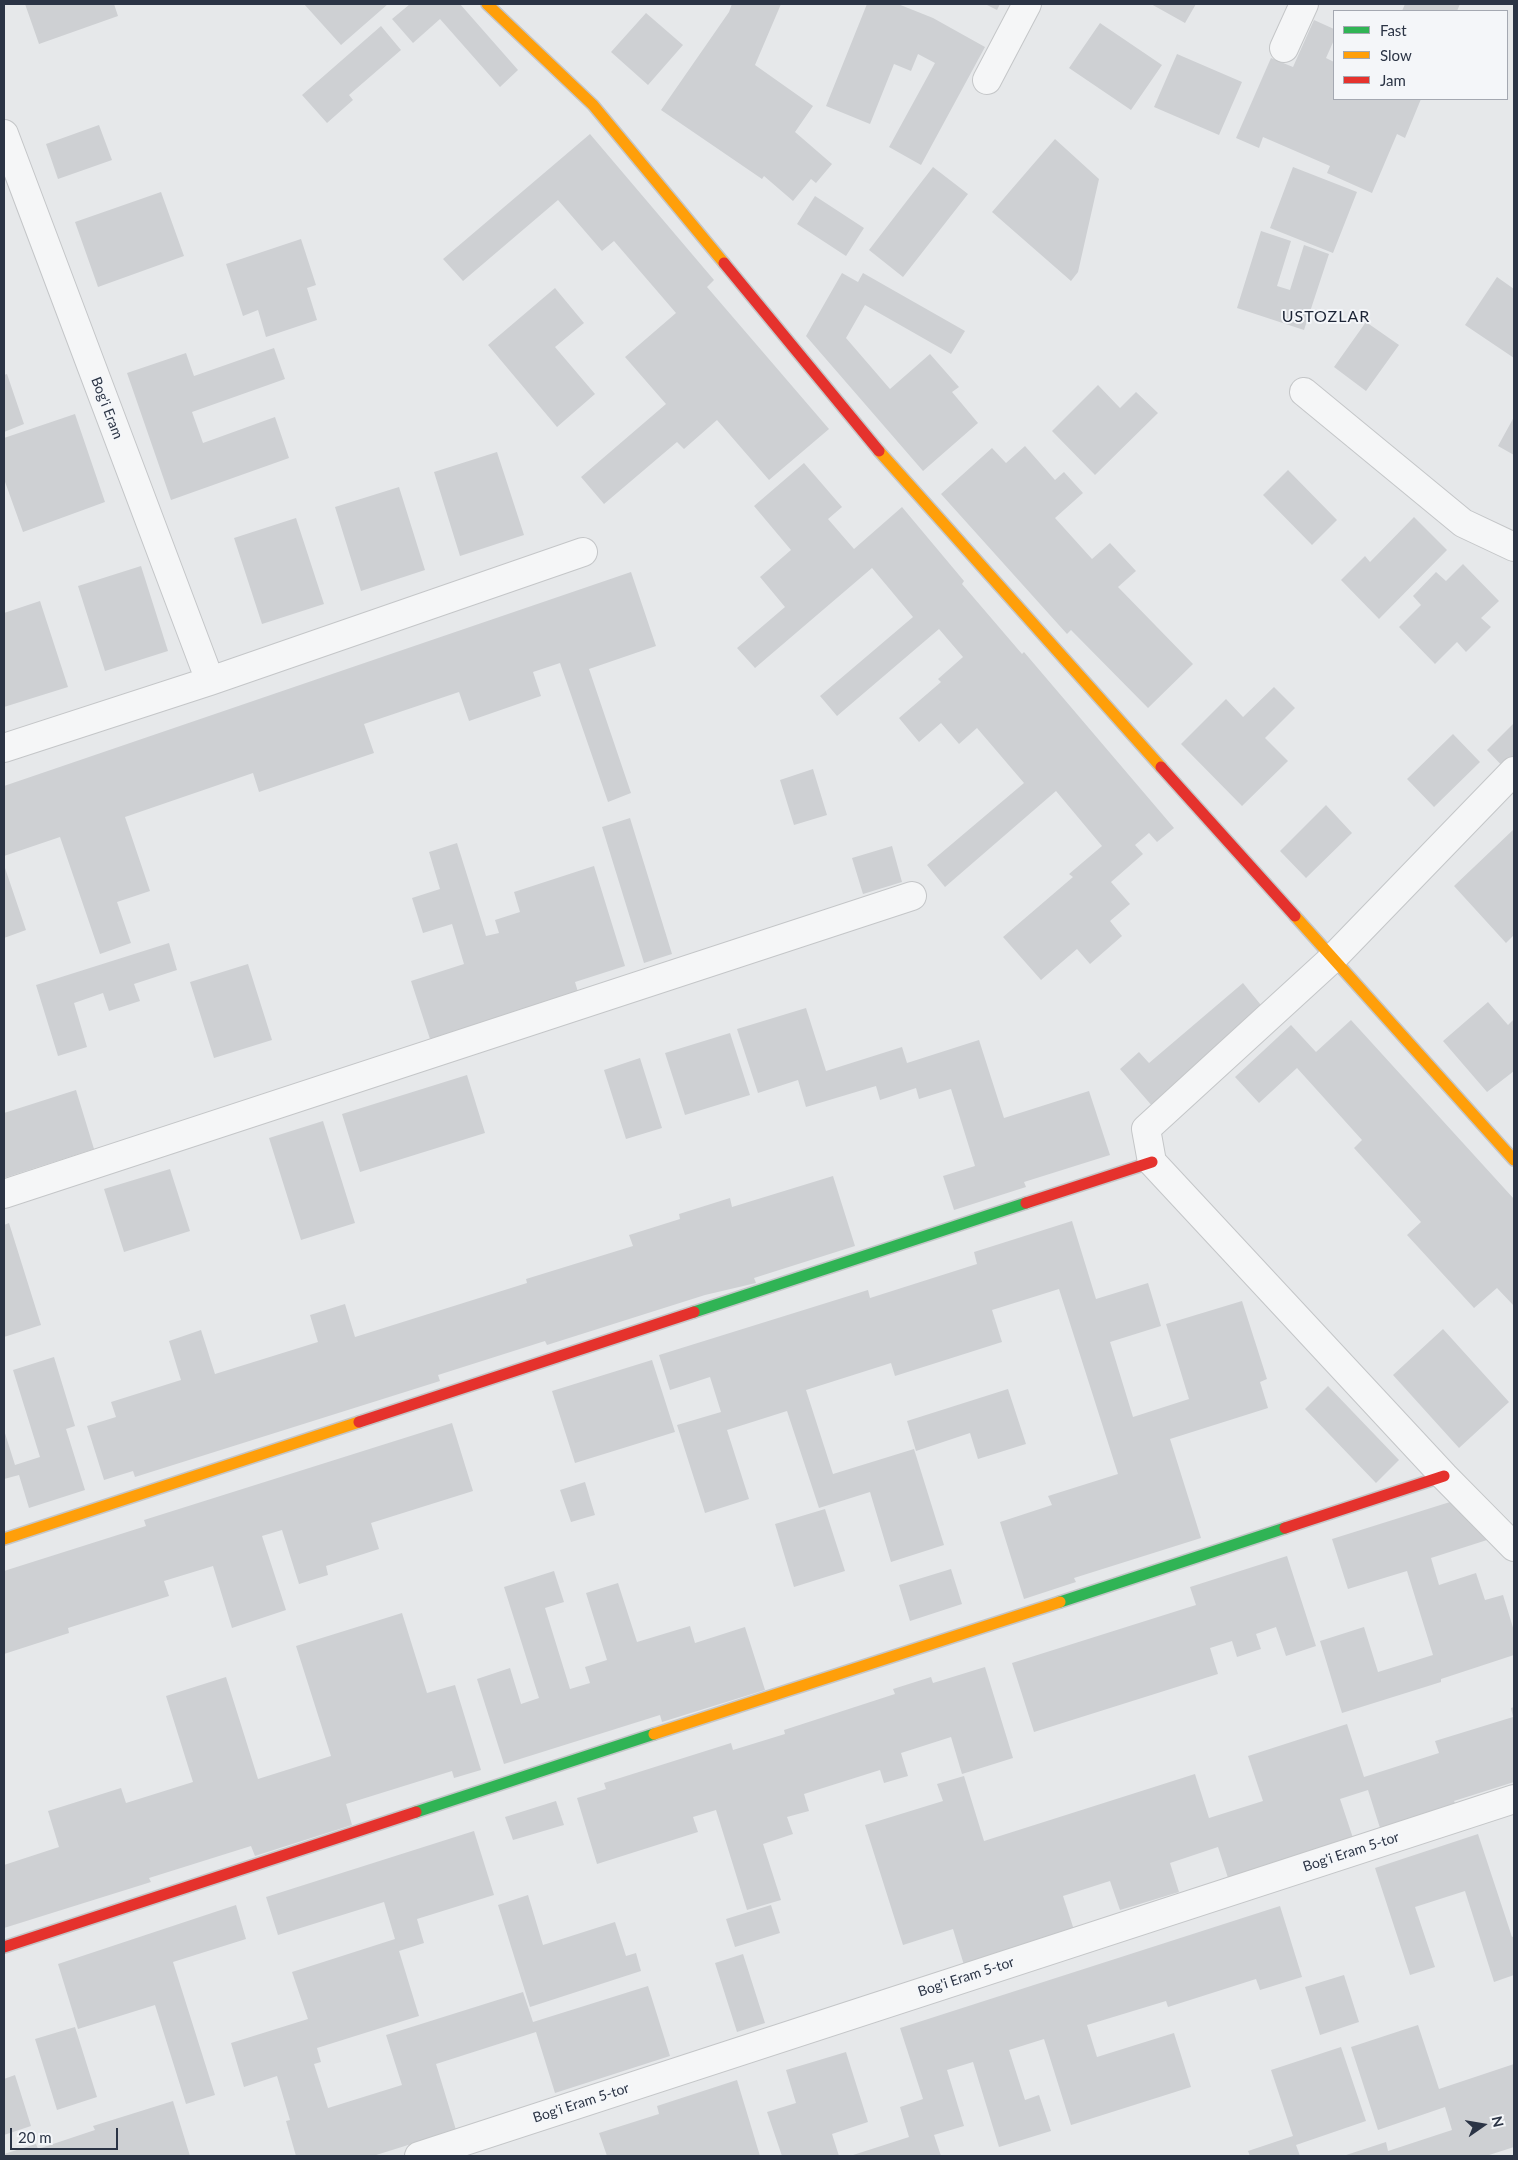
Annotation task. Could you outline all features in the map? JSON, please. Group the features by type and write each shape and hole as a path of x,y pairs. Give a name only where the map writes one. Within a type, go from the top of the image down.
{"street":[{"path":"487,4 593,105 890,464 1514,1160"},
{"path":"988,80 1026,4"},
{"path":"1284,48 1304,4"},
{"name":"Bog'i Eram","path":"4,134 210,681"},
{"path":"1304,392 1463,523 1514,547"},
{"path":"4,748 210,681 582,552"},
{"path":"1514,771 1333,958 1146,1129 1152,1162 1444,1476 1514,1547"},
{"path":"4,1194 912,896"},
{"path":"4,1539 1152,1162"},
{"path":"4,1947 1444,1476"},
{"name":"Bog'i Eram 5-tor","path":"419,2156 1514,1799"}],"building":[{"path":"25,4 114,4 118,16 39,44"},
{"path":"304,4 388,4 341,45"},
{"path":"410,4 460,4 518,70 500,87 440,19 413,43 392,19"},
{"path":"732,4 781,4 755,65 813,106 795,132 832,164 816,183 811,179 793,201 764,176 762,179 661,110 729,12"},
{"path":"867,4 898,4 933,18 985,47 921,165 889,147 935,63 918,54 911,71 894,64 870,124 826,106"},
{"path":"985,4 1000,4 997,10"},
{"path":"1151,4 1196,4 1185,23"},
{"path":"1405,4 1460,4 1457,10 1402,10"},
{"path":"646,13 683,45 648,85 611,52"},
{"path":"1314,20 1333,29 1333,42 1326,58 1333,62 1333,100 1421,100 1405,138 1397,134 1372,193 1327,173 1330,166 1263,137 1259,148 1236,138 1271,58 1293,67"},
{"path":"1100,23 1162,65 1131,110 1069,68"},
{"path":"381,26 401,50 349,95 353,100 327,123 302,95"},
{"path":"1177,54 1242,82 1219,135 1154,107"},
{"path":"99,125 112,160 58,179 46,144"},
{"path":"590,134 714,280 707,287 829,429 769,480 717,420 684,449 677,442 604,504 581,477 666,404 625,357 676,313 614,241 602,251 558,200 463,281 443,259"},
{"path":"1055,139 1099,179 1078,272 1071,281 992,212"},
{"path":"933,167 968,194 903,277 869,250"},
{"path":"1293,167 1357,192 1333,253 1270,228"},
{"path":"161,192 184,256 98,287 75,222"},
{"path":"815,196 864,228 846,256 797,224"},
{"path":"1261,231 1291,241 1277,286 1290,290 1304,245 1329,254 1304,330 1237,308"},
{"path":"301,239 316,285 307,288 317,320 266,337 258,310 243,316 226,264"},
{"path":"842,273 858,282 863,273 965,331 951,354 865,305 846,338 890,389 930,354 959,387 952,392 978,423 923,471 806,336"},
{"path":"1497,277 1514,289 1514,358 1465,325"},
{"path":"555,288 584,323 555,347 595,394 557,427 488,345"},
{"path":"1366,322 1399,345 1366,391 1334,367"},
{"path":"274,348 285,379 192,412 203,443 275,417 289,458 171,500 127,373 186,353 194,376"},
{"path":"7,374 24,424 4,432 4,375"},
{"path":"1098,385 1120,408 1136,392 1158,413 1095,475 1052,431"},
{"path":"75,414 105,502 23,532 4,479 4,438"},
{"path":"1514,417 1514,455 1498,446"},
{"path":"1025,446 1055,480 1064,472 1083,493 1055,518 1092,559 1110,543 1136,571 1118,587 1193,664 1148,708 1071,630 1067,634 941,494 992,448 1006,463"},
{"path":"497,452 524,535 460,556 434,472"},
{"path":"804,463 842,507 828,519 854,549 902,507 964,581 962,584 1022,654 1024,652 1174,828 1157,842 1149,833 1135,845 1143,854 1111,882 1130,904 1110,921 1122,936 1090,964 1077,949 1041,980 1003,937 1073,877 1069,874 1102,846 1056,791 945,887 927,865 1024,783 977,728 959,744 941,723 919,742 899,718 941,682 938,679 963,657 939,629 837,716 820,696 913,617 872,568 755,668 737,648 785,607 760,577 791,550 754,506"},
{"path":"1288,470 1337,520 1312,545 1263,495"},
{"path":"399,487 425,570 361,591 335,507"},
{"path":"1414,517 1447,550 1379,619 1341,580 1365,556 1370,562"},
{"path":"296,518 324,604 262,624 234,538"},
{"path":"1463,564 1499,601 1481,618 1491,627 1466,652 1457,642 1435,664 1399,627 1421,605 1413,596 1436,572 1446,581"},
{"path":"141,566 168,651 105,671 78,586"},
{"path":"631,572 656,646 589,669 631,793 608,802 560,663 533,672 541,696 469,721 459,692 364,724 374,753 259,792 253,773 125,817 150,891 117,902 131,943 100,954 60,837 4,856 4,786"},
{"path":"40,601 68,687 4,707 4,613"},
{"path":"1274,687 1295,708 1265,738 1288,761 1242,806 1181,744 1226,699 1243,717"},
{"path":"1514,723 1514,766 1508,772 1487,750"},
{"path":"1453,734 1480,762 1434,807 1407,779"},
{"path":"813,769 827,815 794,825 780,780"},
{"path":"1326,805 1352,833 1306,878 1280,851"},
{"path":"630,818 672,954 644,963 602,827"},
{"path":"1514,829 1514,935 1506,943 1454,886"},
{"path":"457,843 486,936 499,933 495,920 520,912 514,892 594,866 625,966 575,982 578,992 430,1039 411,981 464,964 452,924 423,933 412,898 440,889 429,852"},
{"path":"892,846 902,882 863,894 852,858"},
{"path":"4,865 26,930 4,938"},
{"path":"169,943 177,970 134,984 140,1001 109,1011 103,993 74,1003 87,1047 58,1056 36,985"},
{"path":"248,964 272,1040 214,1058 190,982"},
{"path":"1243,983 1265,1010 1153,1107 1120,1069 1139,1052 1149,1063"},
{"path":"1488,1002 1508,1025 1514,1019 1514,1071 1487,1092 1443,1041"},
{"path":"806,1008 826,1071 902,1047 907,1063 979,1040 1004,1118 1089,1091 1110,1155 1024,1182 1026,1187 954,1210 943,1176 975,1166 951,1089 919,1099 916,1088 880,1100 876,1086 806,1107 798,1080 758,1093 737,1029"},
{"path":"1351,1020 1514,1199 1514,1306 1497,1288 1474,1308 1407,1235 1421,1222 1354,1148 1362,1140 1297,1068 1259,1103 1235,1077 1291,1025 1316,1052"},
{"path":"730,1033 750,1095 685,1115 665,1053"},
{"path":"640,1058 662,1128 626,1139 604,1070"},
{"path":"467,1075 485,1133 360,1172 342,1114"},
{"path":"76,1090 94,1149 4,1178 4,1113"},
{"path":"323,1121 355,1223 301,1240 269,1138"},
{"path":"170,1169 190,1231 124,1252 104,1189"},
{"path":"833,1176 855,1246 754,1278 756,1283 705,1295 547,1345 545,1341 438,1375 440,1381 135,1477 133,1471 104,1480 87,1426 116,1417 111,1402 181,1380 169,1341 201,1330 215,1374 318,1342 310,1315 345,1304 355,1337 527,1283 526,1279 633,1246 629,1235 680,1219 679,1214 730,1198 732,1207"},
{"path":"1072,1221 1096,1299 1148,1283 1161,1326 1110,1342 1133,1417 1189,1399 1166,1324 1242,1301 1267,1379 1260,1382 1268,1408 1170,1439 1201,1538 1074,1578 1076,1582 1024,1599 1000,1522 1052,1505 1048,1496 1118,1474 1059,1289 992,1310 1002,1342 895,1376 891,1363 806,1390 833,1474 914,1449 944,1545 891,1562 870,1492 819,1508 787,1411 727,1430 749,1499 705,1513 677,1425 721,1412 710,1377 670,1390 659,1355 868,1290 870,1298 977,1264 974,1252"},
{"path":"9,1223 41,1325 4,1337 4,1225"},
{"path":"1443,1329 1509,1402 1459,1448 1393,1375"},
{"path":"54,1357 75,1426 66,1429 85,1490 29,1508 19,1475 4,1479 4,1430 15,1465 40,1457 13,1370"},
{"path":"652,1360 675,1432 575,1463 552,1391"},
{"path":"1328,1386 1399,1460 1376,1483 1305,1409"},
{"path":"1008,1389 1026,1444 978,1459 970,1433 916,1451 907,1421"},
{"path":"452,1423 473,1491 371,1523 379,1549 326,1566 328,1575 299,1584 282,1530 262,1536 286,1610 232,1628 213,1566 164,1581 169,1596 68,1628 69,1633 4,1654 4,1571 146,1526 144,1520"},
{"path":"585,1482 595,1515 571,1522 560,1490"},
{"path":"1450,1502 1487,1540 1431,1558 1439,1585 1476,1573 1485,1600 1503,1595 1514,1631 1514,1655 1441,1679 1441,1682 1342,1713 1320,1641 1364,1627 1378,1672 1433,1655 1407,1571 1348,1589 1332,1539"},
{"path":"825,1509 845,1571 794,1587 775,1524"},
{"path":"1287,1556 1316,1646 1286,1656 1276,1627 1256,1634 1261,1649 1237,1657 1232,1641 1210,1648 1218,1674 1034,1732 1012,1663 1196,1605 1190,1587"},
{"path":"951,1569 962,1604 910,1621 899,1585"},
{"path":"554,1571 564,1602 545,1608 570,1689 590,1683 585,1667 607,1660 586,1593 618,1583 637,1642 690,1626 695,1643 745,1627 765,1690 662,1722 660,1715 504,1764 477,1679 510,1668 521,1704 539,1698 504,1587"},
{"path":"402,1613 427,1693 455,1685 481,1770 454,1778 452,1771 346,1804 352,1825 255,1856 251,1846 149,1878 151,1882 4,1928 4,1865 59,1847 48,1811 121,1788 126,1803 193,1782 166,1696 226,1677 258,1779 331,1756 296,1646"},
{"path":"985,1667 1013,1758 962,1774 951,1737 901,1753 908,1776 884,1783 880,1770 804,1794 809,1811 787,1817 793,1834 763,1844 781,1900 747,1910 716,1810 693,1817 698,1832 597,1864 577,1798 606,1789 604,1783 731,1743 733,1750 785,1734 784,1730 895,1694 893,1689 931,1677 933,1683"},
{"path":"1514,1707 1514,1782 1454,1801 1456,1805 1380,1828 1368,1790 1340,1799 1353,1838 1230,1884 1218,1847 1170,1863 1179,1892 1120,1910 1110,1881 1063,1896 1074,1930 964,1965 953,1929 903,1945 865,1825 943,1801 937,1784 964,1776 984,1841 1195,1774 1209,1818 1263,1801 1248,1756 1347,1724 1364,1777 1439,1753 1435,1741 1513,1717 1511,1708"},
{"path":"556,1801 564,1825 513,1840 505,1817"},
{"path":"474,1831 494,1895 417,1919 424,1943 399,1951 419,2016 317,2048 321,2062 314,2064 328,2108 402,2085 386,2035 523,1992 533,2022 648,1986 670,2056 555,2093 536,2032 436,2064 456,2130 373,2156 296,2156 286,2121 290,2120 277,2076 244,2087 231,2043 308,2019 292,1972 395,1939 384,1902 278,1935 266,1897"},
{"path":"1478,1834 1512,1937 1514,1936 1514,1975 1494,1982 1465,1891 1415,1907 1435,1967 1410,1975 1375,1868"},
{"path":"528,1895 543,1945 615,1922 626,1956 636,1953 641,1971 530,2007 498,1905"},
{"path":"236,1905 246,1939 173,1962 215,2095 186,2104 155,2005 78,2029 58,1964"},
{"path":"771,1905 780,1933 735,1947 726,1919"},
{"path":"1280,1906 1302,1977 1260,1990 1256,1979 1168,2007 1166,2001 1087,2025 1097,2057 1174,2033 1191,2087 1071,2125 1044,2039 1009,2050 1025,2100 1039,2095 1051,2131 999,2147 973,2062 947,2070 964,2126 934,2135 941,2156 850,2156 909,2137 900,2107 923,2099 900,2028"},
{"path":"743,1954 765,2023 737,2032 715,1963"},
{"path":"1344,1975 1359,2022 1320,2035 1305,1987"},
{"path":"1418,2025 1439,2089 1514,2064 1514,2147 1486,2156 1343,2156 1386,2142 1388,2151 1452,2130 1445,2107 1378,2130 1351,2047"},
{"path":"75,2027 97,2097 57,2110 35,2039"},
{"path":"1341,2047 1366,2121 1296,2145 1300,2156 1250,2156 1248,2151 1293,2136 1271,2070"},
{"path":"846,2052 868,2122 832,2134 839,2156 782,2156 767,2112 796,2103 786,2070"},
{"path":"15,2075 31,2126 4,2135 4,2079"},
{"path":"737,2080 760,2156 607,2156 599,2133 659,2114 657,2106"},
{"path":"173,2101 190,2156 4,2156 4,2154 36,2144 38,2149 95,2130 93,2126"}],"traffic: fast":[{"path":"694,1312 1026,1203"},
{"path":"1060,1602 1285,1528"},
{"path":"416,1812 654,1734"}],"traffic: slow":[{"path":"487,4 593,105 724,263"},
{"path":"879,451 1161,767"},
{"path":"1295,916 1514,1160"},
{"path":"4,1539 359,1422"},
{"path":"654,1734 1060,1602"}],"traffic: jam":[{"path":"724,263 879,451"},
{"path":"1161,767 1295,916"},
{"path":"1026,1203 1152,1162"},
{"path":"359,1422 694,1312"},
{"path":"1285,1528 1444,1476"},
{"path":"4,1947 416,1812"}],"district":[{"name":"USTOZLAR","path":"1326,317"}]}
